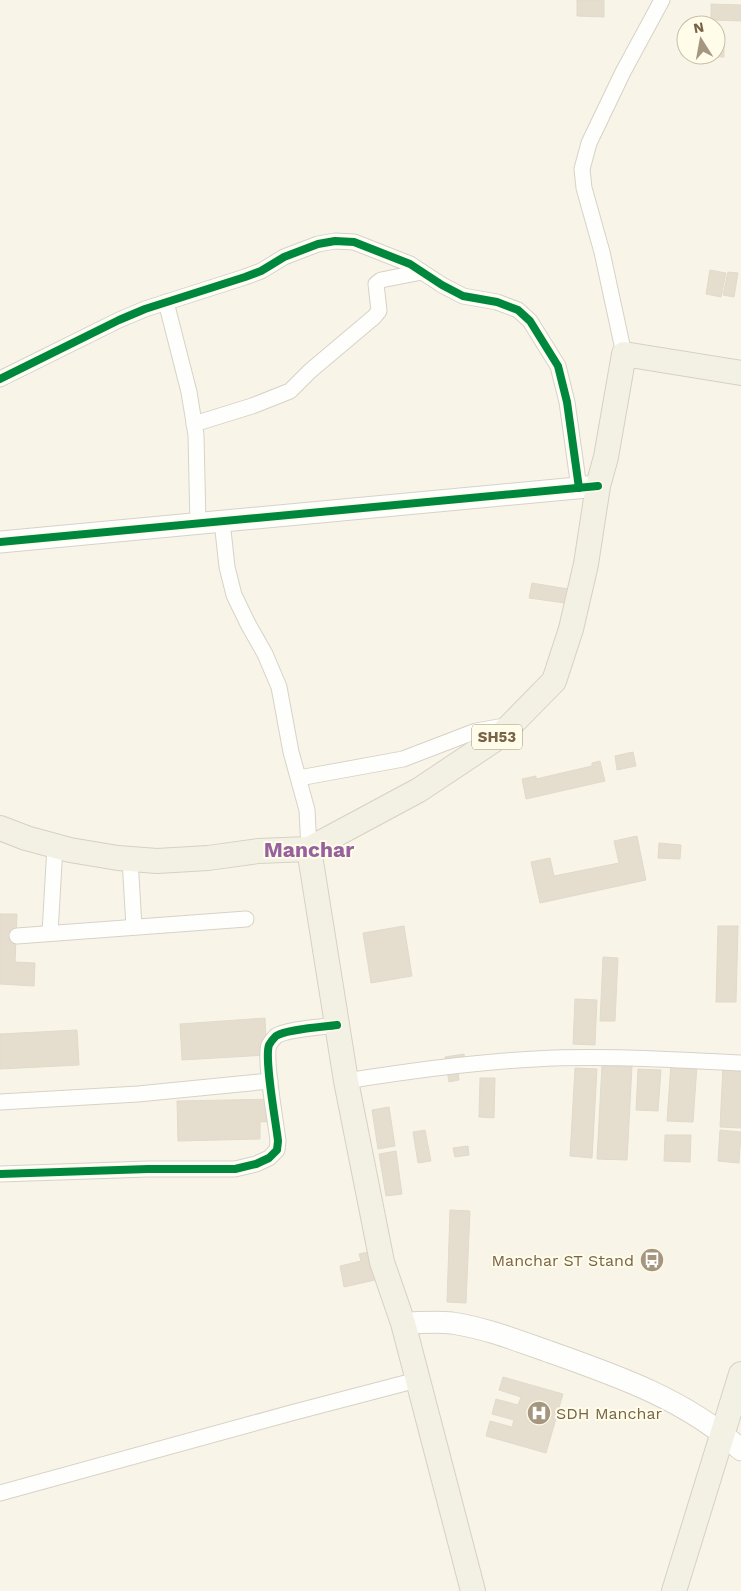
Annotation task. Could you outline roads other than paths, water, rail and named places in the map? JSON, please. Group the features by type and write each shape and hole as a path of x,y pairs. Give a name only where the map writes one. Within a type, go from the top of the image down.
{"main road":[{"path":"624,354 741,373"},
{"name":"SH53","path":"0,828 26,838 80,852 157,861 208,858 258,851 309,849 419,790 500,736 554,681 571,629 586,564 589,487 606,457 624,354"},
{"path":"309,849 346,1081 382,1262 403,1323 473,1591"},
{"path":"674,1591 741,1374"}],"street":[{"path":"624,354 614,300 584,188 582,169 589,143 623,72 662,0"},
{"path":"0,379 120,320 166,302 261,271 284,256 318,244 354,242 410,264 462,296 498,302 518,310 530,321 558,366 589,487 0,542"},
{"path":"194,424 252,406 290,391 310,371 374,317 378,311 376,284 380,280 422,272"},
{"path":"166,302 189,392 194,424 198,524"},
{"path":"222,521 227,567 234,595 265,654 279,687 291,752 307,810 309,849"},
{"path":"299,778 403,759 476,731 512,724"},
{"path":"50,933 55,846"},
{"path":"130,859 134,926"},
{"path":"17,936 134,926 246,920"},
{"path":"0,1174 148,1169 235,1169 256,1164 269,1158 277,1150 278,1141 270,1081 269,1045 276,1036 289,1032 337,1025"},
{"path":"346,1081 462,1065 536,1059 612,1058 741,1063"},
{"path":"0,1102 138,1094 270,1081"},
{"path":"403,1323 450,1323 493,1332 587,1365 661,1395 723,1433 741,1450"},
{"path":"0,1492 291,1412 417,1380"}],"place":[{"name":"Manchar ST Stand","path":"652,1260"},
{"name":"SDH Manchar","path":"539,1413"}],"district":[{"name":"Manchar","path":"309,849"}]}
